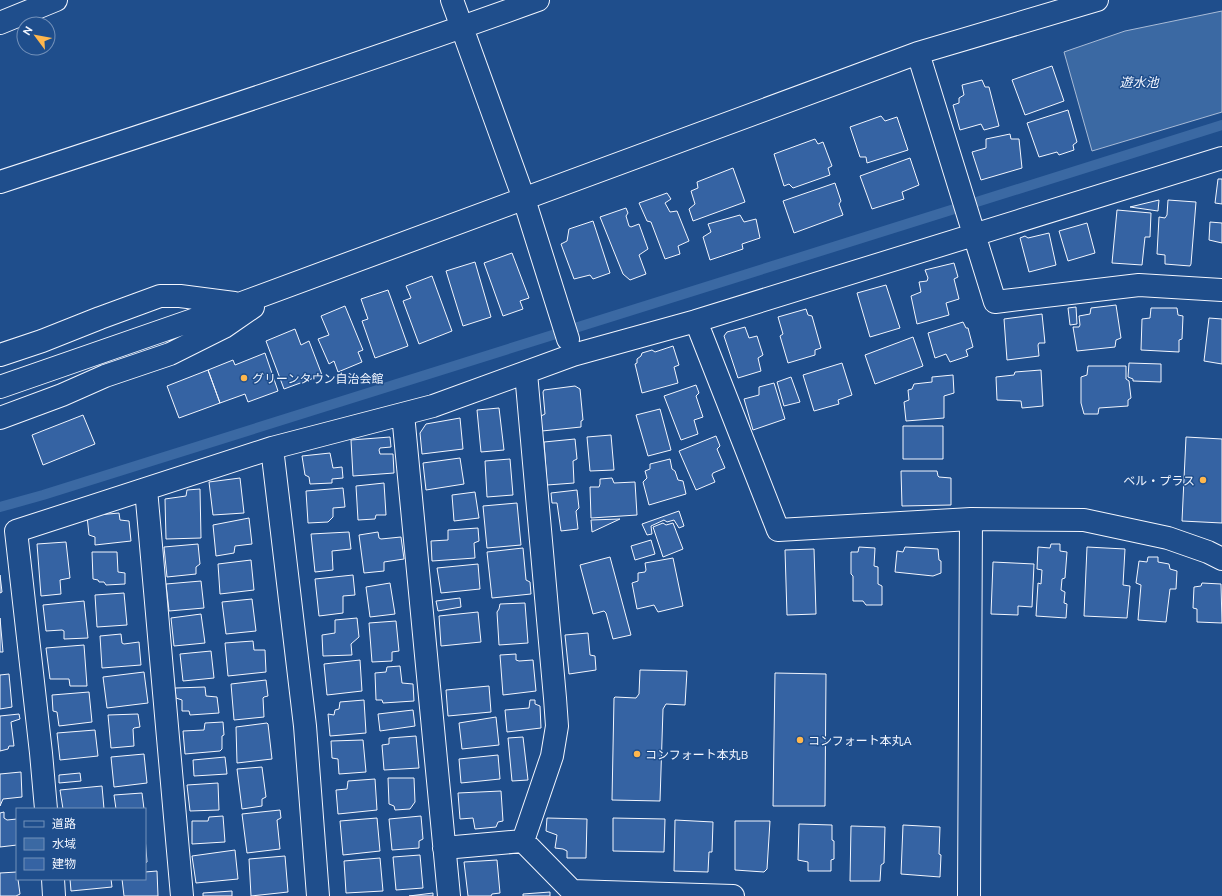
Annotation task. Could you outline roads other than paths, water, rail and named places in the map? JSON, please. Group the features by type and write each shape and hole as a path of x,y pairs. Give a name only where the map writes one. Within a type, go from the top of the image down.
{"street":[{"path":"0,23 56,0"},
{"path":"452,0 463,27 524,200 568,339"},
{"path":"0,182 225,108 538,0"},
{"path":"0,387 239,304 918,54 1097,0"},
{"path":"918,54 995,302 1139,285 1222,290"},
{"path":"46,808 41,753 8,533 272,448 433,406 573,355 696,321 972,227 1222,158"},
{"path":"0,418 62,395 105,376 170,354 224,327 277,290"},
{"path":"0,355 42,341 160,296 180,296 239,304"},
{"path":"696,321 778,530 971,519 1084,520 1168,538 1208,552 1222,559"},
{"path":"523,841 552,756 557,726 526,373"},
{"path":"403,414 449,896"},
{"path":"272,448 305,726 318,896"},
{"path":"146,489 182,896"},
{"path":"969,896 971,519"},
{"path":"444,848 523,841"},
{"path":"523,841 575,893 733,896"},
{"path":"52,880 54,896"}],"water":[{"name":"遊水池","path":"1222,11 1222,112 1092,151 1064,52 1125,31"}],"waterway":[{"path":"0,507 43,495 1222,125"}],"place":[{"name":"グリーンタウン自治会館","path":"244,378"},
{"name":"ベル・プラス","path":"1203,480"},
{"name":"コンフォート本丸A","path":"800,740"},
{"name":"コンフォート本丸B","path":"637,754"}]}
